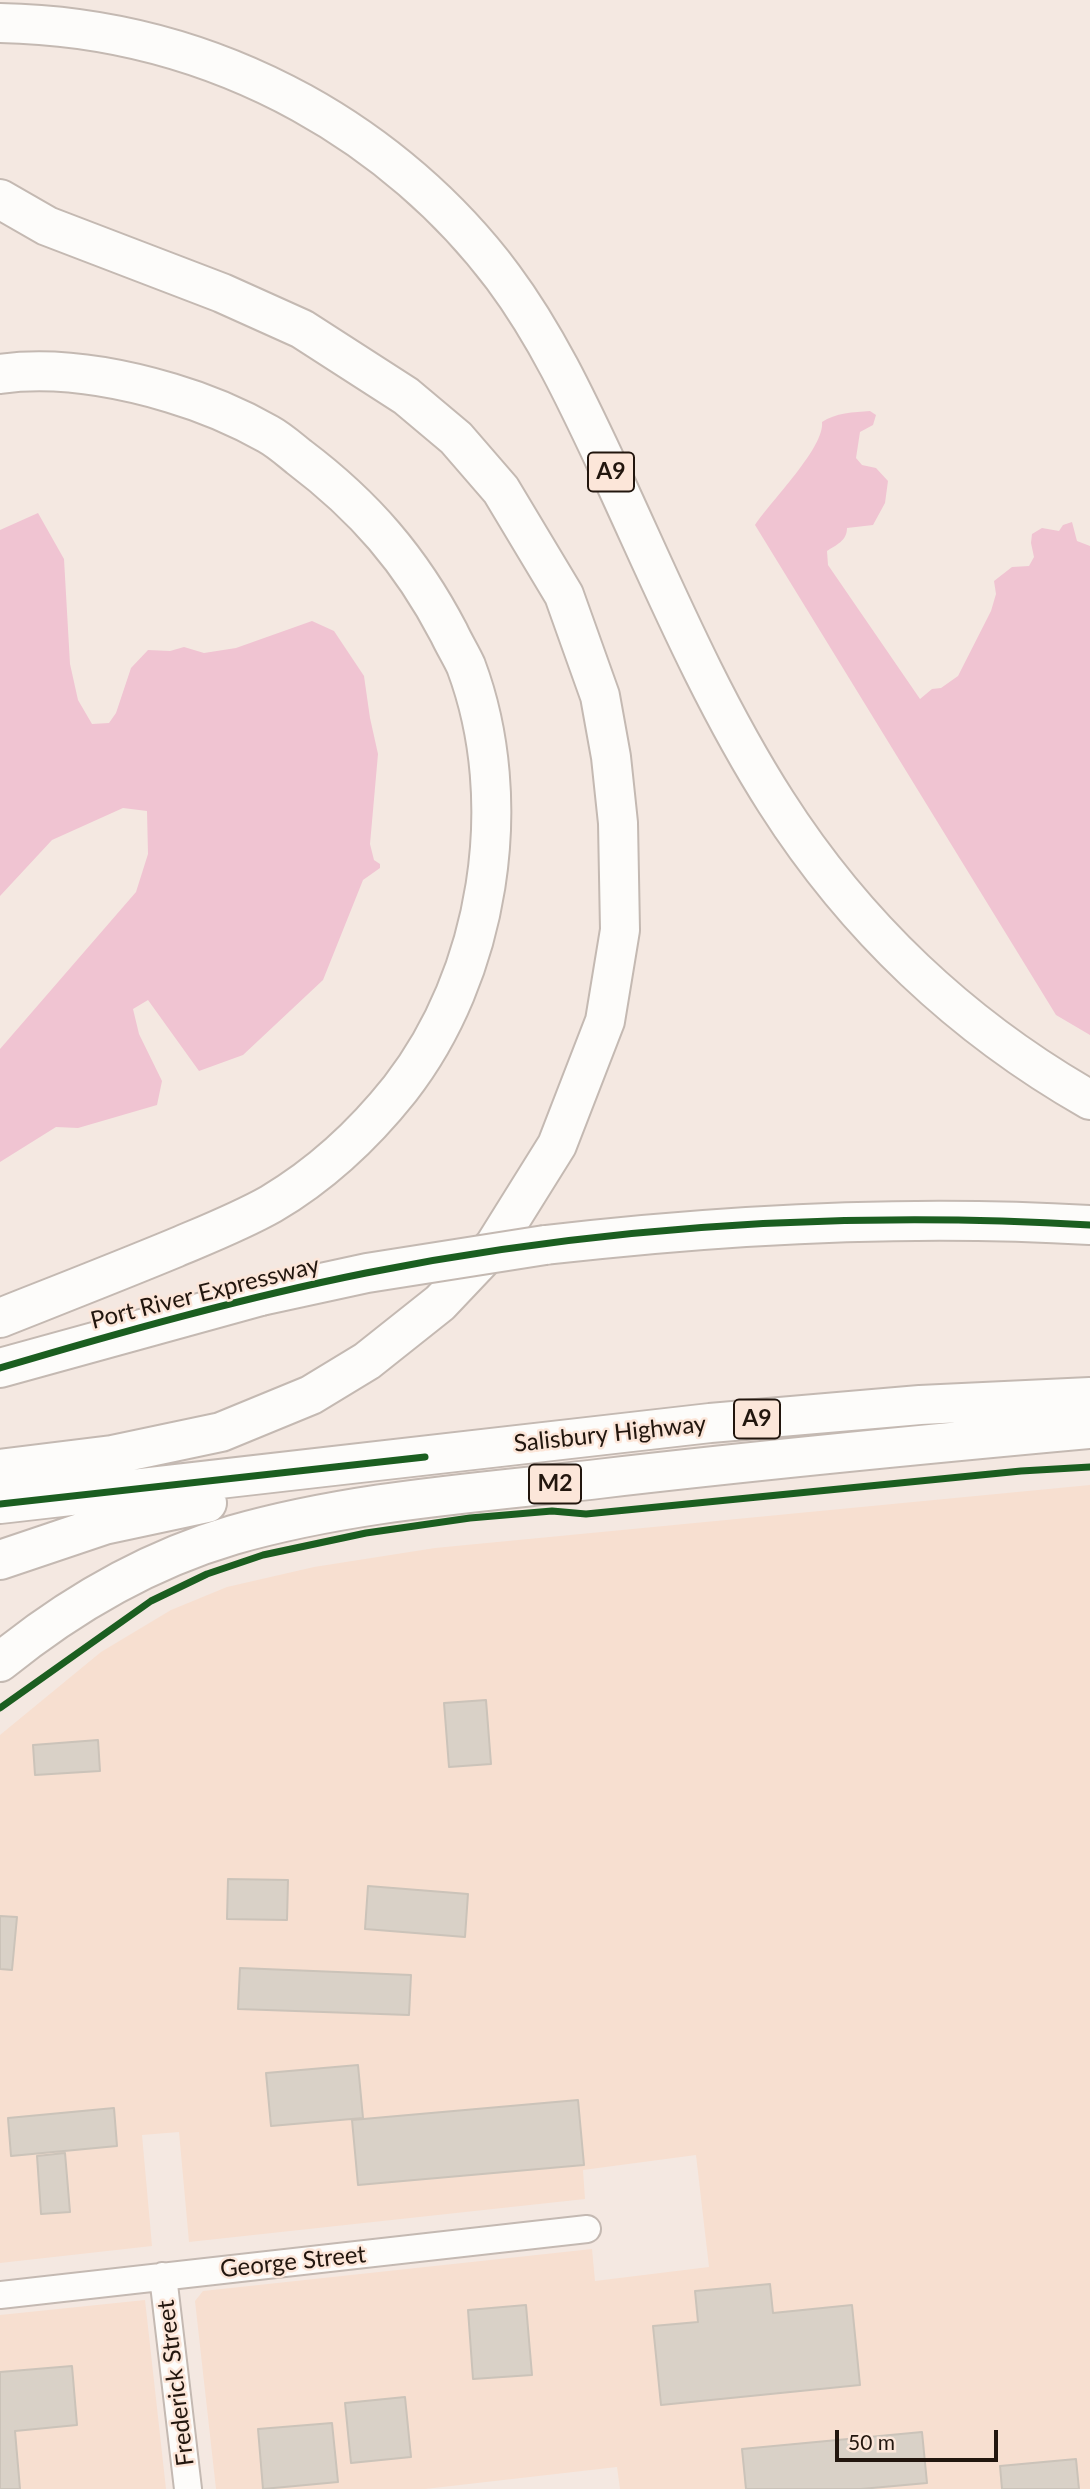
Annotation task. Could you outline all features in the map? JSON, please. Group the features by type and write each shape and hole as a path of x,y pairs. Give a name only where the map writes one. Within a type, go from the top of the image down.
{"highway":[{"name":"A9","path":"0,23 47,25 125,37 176,50 279,90 346,130 398,167 455,219 503,278 541,334 586,421 721,705 775,801 802,841 872,928 925,981 1014,1054 1090,1100"},
{"path":"0,199 47,226 222,293 302,329 406,396 456,438 501,490 564,596 600,696 611,757 618,823 620,930 605,1021 557,1145 494,1246 440,1303 367,1361 312,1395 221,1432 112,1454 0,1469"},
{"path":"0,374 77,373 138,383 202,402 270,435 331,481 396,548 438,612 466,666 481,721 491,790 490,857 480,920 460,984 433,1040 401,1088 360,1134 315,1174 273,1203 235,1223 0,1318"},
{"name":"Port River Expressway","path":"0,1368 261,1296 367,1273 545,1245 673,1230 809,1222 969,1220 1090,1225"},
{"name":"Salisbury Highway","path":"425,1457 710,1423 920,1405 1090,1397"},
{"name":"M2","path":"0,1662 44,1627 114,1585 166,1560 231,1536 315,1514 803,1455 1090,1429"},
{"name":"A9","path":"0,1504 425,1457"},
{"path":"0,1560 104,1525 425,1457"}],"street":[{"name":"George Street","path":"0,2295 587,2229"},
{"name":"Frederick Street","path":"163,2276 188,2489"}],"shaded area":[{"path":"870,411 876,415 873,425 860,432 856,458 862,465 876,468 888,481 885,503 873,525 847,528 843,539 827,551 828,565 920,699 932,689 941,688 958,676 991,611 996,594 994,581 1012,567 1029,566 1034,557 1032,534 1042,528 1059,531 1063,525 1072,522 1077,541 1090,546 1090,1035 1056,1015 755,525 806,459 821,433 822,422 839,415"},
{"path":"38,513 64,559 70,664 78,700 92,724 109,723 116,713 131,668 148,650 170,651 184,647 204,653 236,648 312,621 334,631 364,676 378,754 370,844 374,860 380,864 380,868 363,880 323,980 243,1055 199,1071 148,1000 133,1009 139,1034 162,1081 157,1105 78,1128 56,1127 0,1162 0,1049 136,892 148,854 147,811 123,808 52,840 0,896 0,530"},
{"path":"1090,1485 1090,2489 620,2489 617,2467 425,2489 216,2489 195,2301 203,2291 592,2249 595,2281 709,2267 696,2155 583,2170 585,2199 189,2242 179,2132 142,2135 152,2246 0,2263 0,1735 101,1652 171,1610 227,1587 314,1567 435,1548"},
{"path":"145,2300 166,2489 0,2489 0,2315"}],"building":[{"path":"486,1700 491,1764 449,1767 444,1703"},
{"path":"98,1740 100,1771 35,1775 33,1745"},
{"path":"228,1879 288,1880 287,1920 227,1919"},
{"path":"368,1886 468,1894 465,1937 365,1929"},
{"path":"0,1916 17,1917 12,1970 0,1969"},
{"path":"240,1968 411,1975 409,2015 238,2009"},
{"path":"358,2065 363,2118 271,2126 266,2073"},
{"path":"578,2100 584,2165 358,2185 352,2120"},
{"path":"114,2108 117,2146 11,2156 8,2118"},
{"path":"65,2153 70,2212 41,2214 37,2156"},
{"path":"770,2284 773,2313 852,2305 860,2385 661,2405 653,2326 698,2322 695,2291"},
{"path":"526,2305 532,2375 473,2379 468,2310"},
{"path":"72,2366 77,2425 15,2431 20,2489 0,2489 0,2372"},
{"path":"405,2397 411,2457 351,2463 345,2403"},
{"path":"332,2423 338,2482 263,2489 258,2429"},
{"path":"922,2432 927,2483 861,2489 746,2489 742,2449"},
{"path":"1076,2459 1079,2489 1002,2489 1000,2466"}],"cycle path":[{"path":"0,1368 182,1316 274,1293 366,1273 545,1244 636,1233 818,1222 909,1220 1090,1225"},
{"path":"0,1504 425,1457"},
{"path":"0,1708 151,1601 207,1574 263,1555 366,1533 470,1518 552,1511 586,1514 1021,1471 1090,1467"}]}
